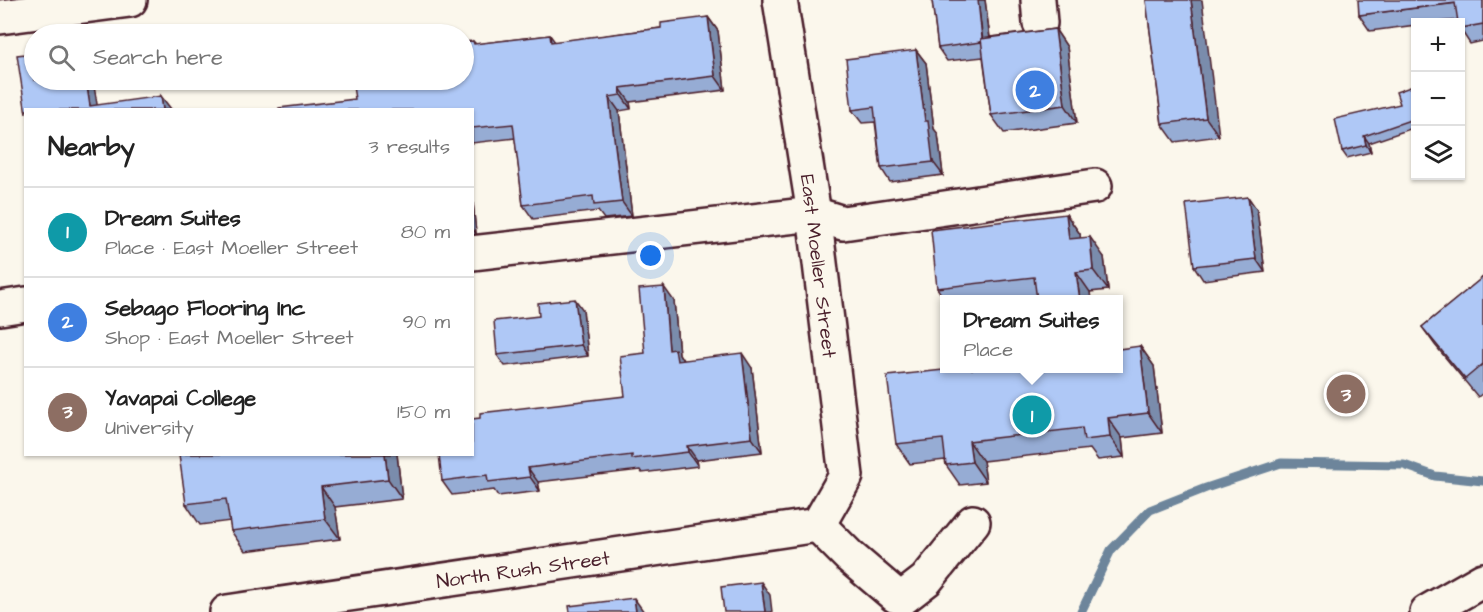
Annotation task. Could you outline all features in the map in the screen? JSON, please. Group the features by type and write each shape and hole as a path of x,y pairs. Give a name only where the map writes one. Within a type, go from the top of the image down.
{"street":[{"path":"0,17 130,0"},
{"name":"East Moeller Street","path":"780,0 814,214 846,476 818,525"},
{"path":"474,253 814,214 843,223 1095,186"},
{"path":"0,308 24,304"},
{"path":"818,525 849,556 896,596 904,597 926,580 973,522"},
{"name":"North Rush Street","path":"227,612 818,525"},
{"path":"1427,612 1483,580"}],"building":[{"path":"932,0 978,0 981,42 938,48"},
{"path":"1146,0 1191,0 1206,118 1162,124"},
{"path":"1358,0 1483,0 1483,24 1465,27 1465,18 1457,18 1455,3 1359,15"},
{"path":"708,17 715,76 620,88 621,95 609,97 622,202 594,205 593,196 523,205 513,124 474,128 474,108 279,108 355,99 354,90 474,90 474,44 550,35 551,42 661,28 661,23"},
{"path":"1055,29 1065,105 991,115 981,39"},
{"path":"916,50 933,162 881,168 874,107 852,110 846,59"},
{"path":"24,54 24,90 88,90 90,106 161,96 163,108 25,108 17,55"},
{"path":"1411,87 1411,120 1364,136 1366,145 1342,151 1335,119 1400,104 1396,92"},
{"path":"1248,197 1256,259 1194,266 1186,204"},
{"path":"1066,214 1069,239 1090,237 1093,270 1076,272 1079,295 1036,295 1034,277 937,288 931,230"},
{"path":"1483,277 1483,364 1465,379 1422,327"},
{"path":"664,287 669,350 675,349 677,361 742,353 752,438 687,446 688,452 632,459 632,455 528,468 530,477 488,482 487,475 442,481 439,456 474,456 474,419 480,418 480,413 625,396 620,356 645,353 639,289"},
{"path":"575,299 581,345 497,355 494,321 539,316 538,303"},
{"path":"1140,346 1148,413 1108,418 1110,437 1084,440 1082,428 969,441 972,462 946,465 943,439 896,444 887,376 940,370 940,373 1123,373 1123,348"},
{"path":"179,456 385,456 388,479 321,487 325,519 231,531 226,499 186,504"},
{"path":"761,582 765,612 724,612 721,587"},
{"path":"634,598 636,612 570,612 569,606"}],"waterway":[{"path":"1081,612 1111,550 1150,510 1281,463 1404,465 1435,476 1483,481"}],"place":[{"name":"Sebago Flooring Inc","path":"1035,90"},
{"name":"Yavapai College","path":"1346,394"},
{"name":"Dream Suites","path":"1032,415"}]}
